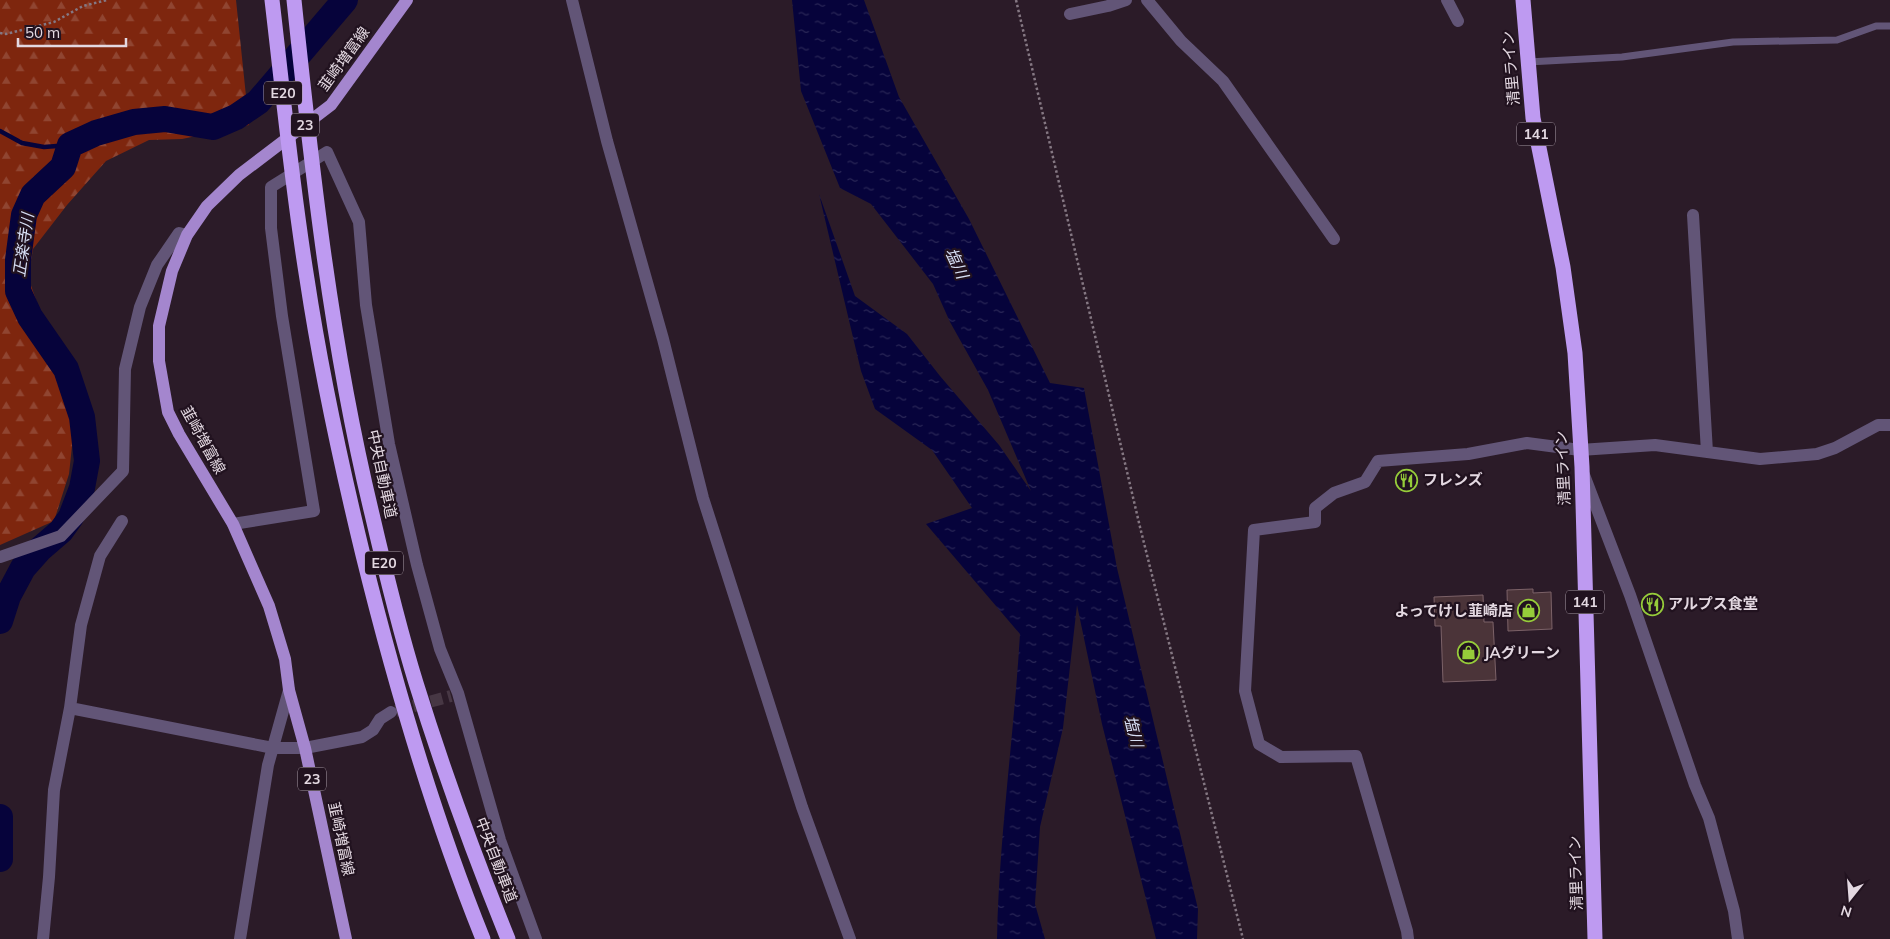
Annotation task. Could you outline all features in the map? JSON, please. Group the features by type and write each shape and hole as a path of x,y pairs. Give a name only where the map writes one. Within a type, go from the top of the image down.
{"highway":[{"name":"E20","path":"272,0 293,186 307,280 322,365 354,516 397,686 422,766 483,939"},
{"name":"中央自動車道","path":"294,0 312,174 342,362 371,513 415,680 479,866 508,939"},
{"name":"清里ライン","path":"1523,0 1533,118 1563,267 1575,353 1582,467 1595,939"}],"main road":[{"name":"韮崎増富線","path":"346,939 305,748 289,690 285,659 268,606 233,524 179,434 168,412 159,361 159,326 172,271 187,235 207,206 239,175 331,105 407,0"}],"street":[{"path":"572,0 607,141 662,339 703,498 802,806 850,939"},
{"path":"1070,14 1126,0"},
{"path":"1147,0 1181,41 1223,81 1334,239"},
{"path":"1448,0 1458,21"},
{"path":"233,524 314,511 282,316 271,228 271,187 327,152 360,222 366,305 389,444 417,565 440,649 500,840 536,939"},
{"path":"1693,215 1707,452"},
{"path":"0,557 61,536 123,471 125,369 140,307 157,265 178,233 187,235"},
{"path":"1408,939 1356,756 1281,757 1259,744 1245,691 1254,530 1315,522 1315,508 1334,494 1365,482 1378,461 1468,454 1527,443 1580,450 1655,445 1760,459 1817,454 1835,448 1878,425 1890,425"},
{"path":"1582,467 1630,594 1709,818 1734,911 1738,939"},
{"path":"43,939 54,790 70,708 81,625 100,556 122,521"},
{"path":"240,939 268,765 289,690"},
{"path":"70,708 273,748 305,748 362,737 373,730 380,719 391,712"}],"lane":[{"path":"1528,62 1622,56 1733,42 1837,40 1876,26 1890,26"}],"path":[{"path":"0,33 6,34 54,22 83,6 107,0"},
{"path":"1016,0 1140,527 1243,939"}],"green space":[{"path":"0,0 236,0 249,125 182,139 149,140 106,161 67,205 33,249 28,277 40,311 55,336 72,416 72,446 69,474 54,521 0,545"}],"water":[{"name":"塩川","path":"792,0 864,0 899,97 969,219 1050,383 1084,388 1117,568 1198,909 1197,939 1156,939 1102,724 1077,605 1063,728 1040,827 1035,904 1045,939 997,939 998,901 1020,634 926,524 972,508 932,450 875,409 861,371 819,194 855,296 907,334 999,445 1031,491 988,390 950,322 933,284 871,204 840,188 801,91"}],"building":[{"name":"よってけし韮崎店","path":"1533,589 1533,593 1551,592 1552,629 1508,631 1507,590"},
{"name":"JAグリーン","path":"1483,595 1484,622 1493,622 1496,680 1443,682 1441,626 1435,626 1434,597"}],"waterway":[{"name":"正楽寺川","path":"0,621 8,596 23,568 39,550 61,531 71,517 82,488 87,461 82,417 66,369 30,317 18,291 18,260 24,215 33,195 63,167 70,145 96,133 134,122 165,119 213,127 236,117 258,102 345,0"},
{"path":"0,131 22,143 44,147 70,145"},
{"name":"正楽寺川","path":"0,817 0,859"}],"tunnel":[{"path":"396,711 451,696"}],"place":[{"name":"フレンズ","path":"1407,480"},
{"name":"アルプス食堂","path":"1652,604"},
{"name":"よってけし韮崎店","path":"1529,611"},
{"name":"JAグリーン","path":"1468,653"}]}
